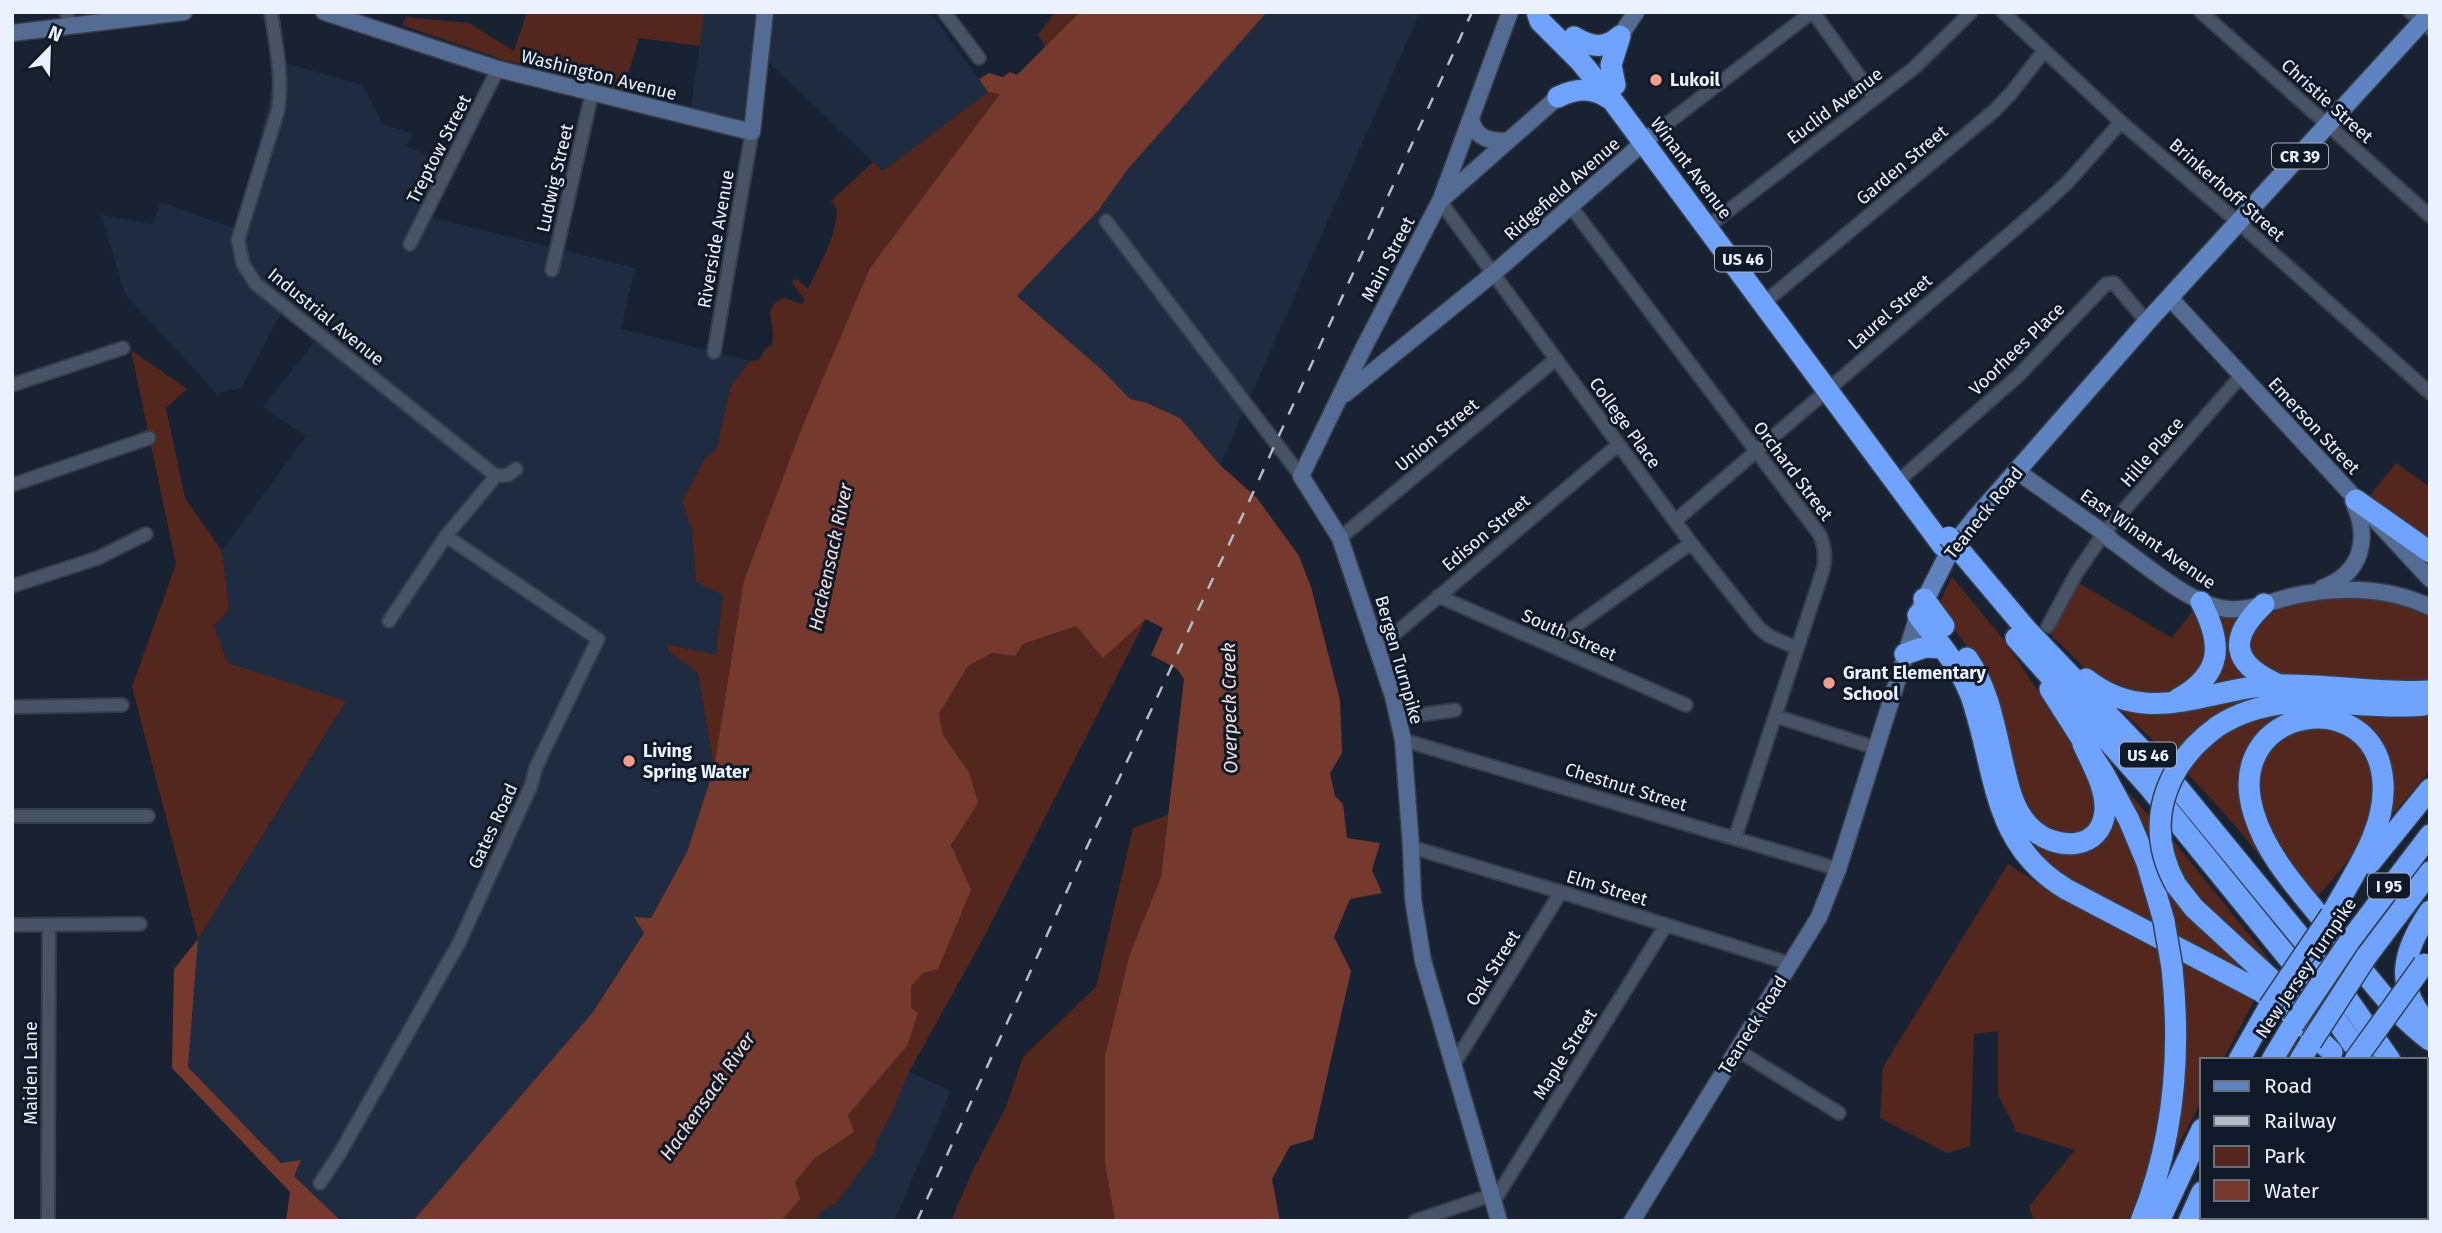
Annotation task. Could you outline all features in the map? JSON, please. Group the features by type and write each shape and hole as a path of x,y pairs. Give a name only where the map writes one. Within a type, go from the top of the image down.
{"highway":[{"name":"Winant Avenue","path":"1537,12 1540,20 1570,42"},
{"name":"Winant Avenue","path":"1549,12 1570,42 1613,92 1903,484"},
{"path":"1558,97 1569,76 1570,42 1601,46 1620,36"},
{"path":"1558,97 1585,90 1613,92 1611,65 1620,36"},
{"name":"Winant Avenue","path":"1648,139 1715,220 1772,297 1831,387"},
{"name":"US 46","path":"1903,484 1952,550 2320,997 2363,1058"},
{"path":"2350,494 2430,552"},
{"path":"2170,704 2196,688 2206,677 2212,664 2216,636 2201,602"},
{"path":"2264,604 2247,622 2241,635 2240,647 2247,667 2260,677 2277,684"},
{"path":"1921,607 1963,678 1971,697 2004,820 2020,849 2050,878 2075,894 2262,992 2294,1016 2336,1056"},
{"path":"1921,607 1971,663 1981,682 2016,808 2035,831 2058,844 2071,845 2088,839 2096,832 2104,817 2103,792 2083,744 2035,649"},
{"path":"1905,654 1925,647 1943,648"},
{"path":"2035,649 2110,694 2141,703 2170,704 2277,684 2430,691"},
{"name":"US 46","path":"2035,649 2173,782 2351,1002 2389,1058"},
{"path":"2336,1056 2273,981 2194,908 2176,885 2165,863 2160,839 2164,799 2184,758 2218,726 2250,710 2287,702 2395,706 2430,704"},
{"path":"2331,915 2374,833 2381,809 2383,783 2376,754 2361,735 2335,720 2312,717 2284,724 2259,748 2249,781 2251,804 2257,823 2271,851 2295,886 2390,1002 2430,1040"},
{"path":"2083,744 2104,774 2134,831 2155,886 2172,968 2176,1036 2174,1089 2162,1158 2141,1221"},
{"path":"2240,1058 2269,1007 2331,915 2430,789"},
{"name":"New Jersey Turnpike","path":"2273,1058 2351,939 2430,835"},
{"path":"2305,1051 2366,957 2430,872"},
{"path":"2430,911 2412,941 2404,975 2410,1000 2430,1027"},
{"path":"2356,1058 2427,960"},
{"path":"2351,1002 2387,1039 2399,1058"},
{"path":"2159,1221 2200,1133"},
{"path":"2189,1221 2200,1196"}],"main road":[{"name":"Teaneck Road","path":"1921,607 1951,549 2147,322 2423,19"}],"street":[{"path":"12,33 68,19 184,12"},
{"name":"Industrial Avenue","path":"271,12 279,66 280,95 278,110 240,228 239,252 243,264 256,284 496,476"},
{"path":"752,132 765,12"},
{"path":"944,12 979,58"},
{"path":"1440,201 1510,12"},
{"path":"1620,36 1636,12"},
{"path":"1813,12 1875,98"},
{"name":"Ridgefield Avenue","path":"1340,398 1494,273 1648,139 1813,12"},
{"name":"Euclid Avenue","path":"1715,220 1914,68 1971,12"},
{"name":"Brinkerhoff Street","path":"2003,12 2121,122 2430,393"},
{"name":"Christie Street","path":"2201,12 2430,216"},
{"name":"Washington Avenue","path":"334,14 498,69 752,132"},
{"name":"Garden Street","path":"1772,297 1994,111 2044,51"},
{"name":"Treptow Street","path":"410,244 498,69"},
{"name":"Ludwig Street","path":"552,270 592,93"},
{"name":"Main Street","path":"1301,476 1440,201 1558,97"},
{"path":"1471,119 1474,129 1481,136 1490,141 1507,141"},
{"name":"Laurel Street","path":"1675,522 2043,205 2067,183 2121,122"},
{"name":"Riverside Avenue","path":"714,352 752,132"},
{"name":"College Place","path":"1440,201 1691,543 1759,628 1769,636 1797,648"},
{"name":"Orchard Street","path":"1571,207 1820,535 1824,544 1823,570 1735,838"},
{"name":"Bergen Turnpike","path":"1106,221 1301,476 1340,538 1393,695 1402,740 1417,934 1499,1221"},
{"name":"Voorhees Place","path":"1903,484 2050,345 2106,284 2114,283 2147,322"},
{"name":"Emerson Street","path":"2170,298 2430,579"},
{"path":"12,386 122,348"},
{"path":"1362,351 1376,359 1387,359"},
{"name":"Union Street","path":"1340,538 1556,359"},
{"name":"Hille Place","path":"2048,626 2076,574 2104,533 2241,376"},
{"path":"12,485 149,438"},
{"name":"Edison Street","path":"1378,648 1618,445"},
{"path":"389,621 446,536 496,476 508,475 516,469"},
{"name":"East Winant Avenue","path":"2018,472 2201,602 2231,609 2342,589 2372,591 2407,598 2430,607"},
{"path":"2303,594 2338,580 2358,556 2362,540 2361,523 2350,494"},
{"path":"12,586 98,558 146,534"},
{"name":"Gates Road","path":"320,1183 340,1153 460,941 531,786 537,767 598,639 446,536"},
{"path":"1549,645 1691,543"},
{"name":"South Street","path":"1438,596 1686,705"},
{"name":"Teaneck Road","path":"1632,1221 1819,917 1838,869 1921,607"},
{"path":"12,707 122,705"},
{"path":"1396,718 1455,710"},
{"path":"1775,716 1876,748"},
{"name":"Chestnut Street","path":"1402,740 1838,869"},
{"path":"12,816 148,816"},
{"name":"Elm Street","path":"1411,847 1791,964"},
{"name":"Oak Street","path":"1454,1064 1561,892"},
{"path":"12,925 140,924"},
{"name":"Maple Street","path":"1493,1198 1666,925"},
{"name":"Maiden Lane","path":"48,1221 50,926"},
{"path":"1737,1050 1839,1113"},
{"path":"1415,1221 1493,1198"}],"shaded area":[{"path":"704,12 930,12 988,92 883,171 767,61 746,122 691,108"},
{"path":"1267,12 1420,12 1220,465 1180,418 1147,403 1130,399 1103,371 1017,296 1097,212 1128,169"},
{"path":"278,61 362,85 383,124 413,134 406,146 454,166 429,217 635,268 621,329 750,361 730,387 717,448 704,460 682,502 692,529 696,581 723,595 716,656 667,644 669,652 698,673 714,768 687,852 644,932 593,1012 413,1221 341,1221 188,1067 198,939 346,701 228,663 214,626 229,609 222,551 306,436 263,407 317,338 282,311 241,388 216,393 125,294 101,215 152,224 161,202 238,230"},
{"path":"909,1072 951,1091 894,1221 815,1221 822,1211 836,1202 874,1153 878,1138"}],"green space":[{"path":"525,12 704,12 700,46 639,38 623,92 504,60 402,25 406,17 469,23 514,51"},
{"path":"1055,12 1080,12 1046,48 1038,35"},
{"path":"988,92 1001,93 870,268 729,680 714,768 698,673 669,652 666,644 716,655 723,595 696,582 692,529 682,502 704,460 717,448 730,387 750,361 759,360 765,349 772,345 770,311 776,302 784,298 802,304 805,300 791,282 797,279 808,289 834,230 837,209 831,201 873,162 883,171"},
{"path":"131,350 187,389 166,408 185,498 222,551 229,609 214,626 228,663 346,701 198,939 132,687 176,564"},
{"path":"2396,463 2430,487 2430,543 2368,498"},
{"path":"1952,577 2003,639 2080,754 2098,793 2099,817 2082,833 2058,836 2037,822 2026,809 1977,661 1938,606"},
{"path":"2079,583 2172,638 2195,608 2210,651 2184,691 2158,696 2136,692 2090,673 2051,635"},
{"path":"2343,596 2391,601 2430,616 2430,686 2273,677 2248,649 2249,631 2271,614 2293,604"},
{"path":"2216,616 2244,616 2234,659 2248,681 2196,696"},
{"path":"1146,619 983,939 909,1072 878,1138 874,1153 836,1203 822,1211 815,1221 781,1221 799,1199 795,1182 815,1158 853,1132 848,1115 907,1046 911,986 923,973 969,772 943,735 939,714 968,666 992,653 1015,656 1023,644 1076,626 1103,657"},
{"path":"2253,696 2220,716 2300,709 2271,724 2244,803 2262,859 2209,796 2111,701"},
{"path":"2430,712 2430,770 2384,825 2391,787 2337,714"},
{"path":"2304,726 2336,731 2359,745 2367,755 2374,783 2370,817 2357,847 2316,898 2277,842 2259,798 2258,777 2264,757 2282,736"},
{"path":"2130,794 2152,819 2155,854 2262,977 2259,983 2174,939 2123,796"},
{"path":"2115,811 2142,876 2153,928 2041,864 2017,824 2069,852"},
{"path":"1168,815 1161,877 1130,953 1105,1163 1115,1221 951,1221 973,1170 1006,1107 1023,1057 1096,987 1133,828"},
{"path":"2168,834 2271,962 2267,969 2189,892 2174,865"},
{"path":"2008,864 2050,891 2158,948 2164,1009 2165,1089 2143,1187 2128,1221 2034,1221 2029,1206 2075,1150 2017,1132 1998,1095 1998,1031 1974,1034 1970,1146 1947,1153 1880,1118 1883,1067"},
{"path":"2178,957 2256,997 2224,1058 2200,1058 2200,1104 2173,1155 2181,1080"}],"water":[{"path":"1080,12 1267,12 1128,169 1097,212 1017,296 1103,371 1130,399 1147,403 1180,418 1220,465 1257,498 1299,556 1311,587 1340,700 1342,753 1330,773 1335,796 1343,804 1347,838 1380,843 1372,870 1382,893 1350,899 1334,937 1351,971 1313,1139 1290,1146 1272,1179 1280,1221 1115,1221 1105,1163 1105,1056 1130,953 1161,877 1184,679 1177,669 1151,655 1163,628 1146,619 1103,658 1076,626 1023,644 1015,656 992,653 968,666 939,714 943,735 969,772 978,803 951,845 971,890 938,969 923,973 911,986 911,1008 918,1013 907,1046 848,1115 854,1132 815,1158 795,1182 800,1199 781,1221 413,1221 593,1012 644,933 634,917 651,918 687,852 714,768 744,581 803,425 870,268 1000,94 988,92 979,79 989,73 1003,77 1010,72 1017,75"},
{"path":"198,939 188,1067 281,1163 301,1160 294,1176 341,1221 286,1221 290,1192 172,1068 174,969"}],"railway":[{"path":"917,1221 1472,12"}],"place":[{"name":"Lukoil","path":"1656,80"},
{"name":"Grant Elementary School","path":"1829,683"},
{"name":"Living Spring Water","path":"629,761"}],"water label":[{"name":"Hackensack River","path":"830,557"},
{"name":"Overpeck Creek","path":"1229,708"},
{"name":"Hackensack River","path":"707,1096"}]}
